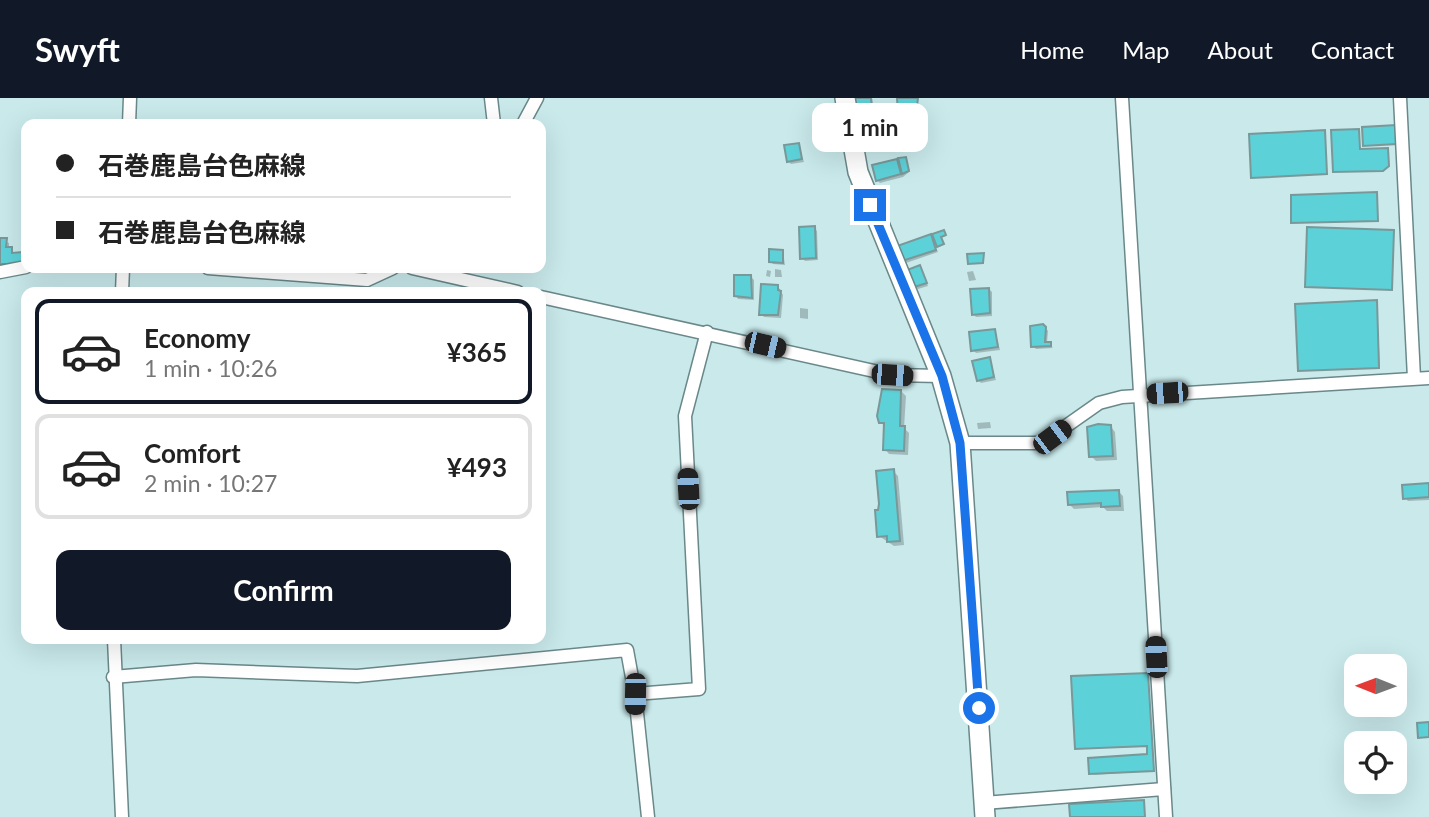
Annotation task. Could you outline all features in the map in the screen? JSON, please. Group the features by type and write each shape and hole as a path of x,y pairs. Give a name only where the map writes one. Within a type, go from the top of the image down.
{"main road":[{"path":"845,98 858,172 942,376 960,443 967,502 985,810"}],"street":[{"path":"129,119 130,98"},
{"path":"491,98 493,119"},
{"path":"526,119 537,98"},
{"path":"1122,98 1166,817"},
{"path":"1400,98 1414,379"},
{"path":"0,272 21,268"},
{"path":"258,273 368,280 383,273"},
{"path":"434,273 497,287"},
{"path":"546,298 892,375 942,376"},
{"path":"635,694 699,689 685,416 707,332"},
{"path":"960,443 1042,443 1099,403 1141,395 1429,378"},
{"path":"114,644 113,677 122,817"},
{"path":"113,677 196,670 368,676 627,650 635,694 648,817"},
{"path":"985,810 1164,789"}],"building":[{"path":"854,98 871,98 872,109 856,111"},
{"path":"897,98 918,98 916,114 898,115"},
{"path":"1396,125 1397,144 1363,146 1362,127"},
{"path":"1359,129 1360,149 1388,148 1389,166 1383,171 1333,172 1331,130"},
{"path":"1325,130 1327,174 1251,178 1249,134"},
{"path":"799,143 802,159 787,162 784,145"},
{"path":"906,157 909,171 902,174 898,158"},
{"path":"897,159 901,174 876,181 872,165"},
{"path":"1377,192 1378,221 1291,223 1291,195"},
{"path":"815,226 816,258 800,259 799,227"},
{"path":"1307,227 1394,230 1392,290 1305,287"},
{"path":"944,230 946,235 941,237 944,244 937,247 932,234"},
{"path":"931,234 936,250 902,261 897,246"},
{"path":"0,238 7,238 6,247 12,247 12,253 21,252 21,264 0,264"},
{"path":"769,249 783,250 783,263 769,262"},
{"path":"984,253 983,263 968,264 967,254"},
{"path":"920,265 927,283 914,287 907,270"},
{"path":"734,275 751,275 752,298 734,296"},
{"path":"761,284 778,285 778,290 781,291 778,315 759,315"},
{"path":"989,288 990,313 972,315 970,289"},
{"path":"1377,300 1379,368 1298,371 1295,304"},
{"path":"1043,324 1046,327 1045,342 1051,342 1051,346 1031,347 1030,326"},
{"path":"995,329 998,347 971,351 969,332"},
{"path":"990,357 994,377 977,381 972,361"},
{"path":"882,389 901,390 900,426 905,426 904,451 883,450 884,423 879,423 877,416"},
{"path":"1111,425 1113,456 1089,457 1087,427"},
{"path":"894,469 900,541 887,542 887,536 877,537 875,510 878,510 879,504 876,471"},
{"path":"1429,483 1429,497 1403,499 1402,485"},
{"path":"1119,490 1120,506 1101,507 1101,503 1068,505 1067,492"},
{"path":"1148,673 1154,771 1089,774 1088,758 1147,754 1147,746 1075,749 1071,676"},
{"path":"1429,722 1429,737 1418,738 1417,723"},
{"path":"1144,800 1145,817 1070,817 1069,804"}],"route":[{"path":"870,205 942,376 960,443 967,502 979,708"}]}
